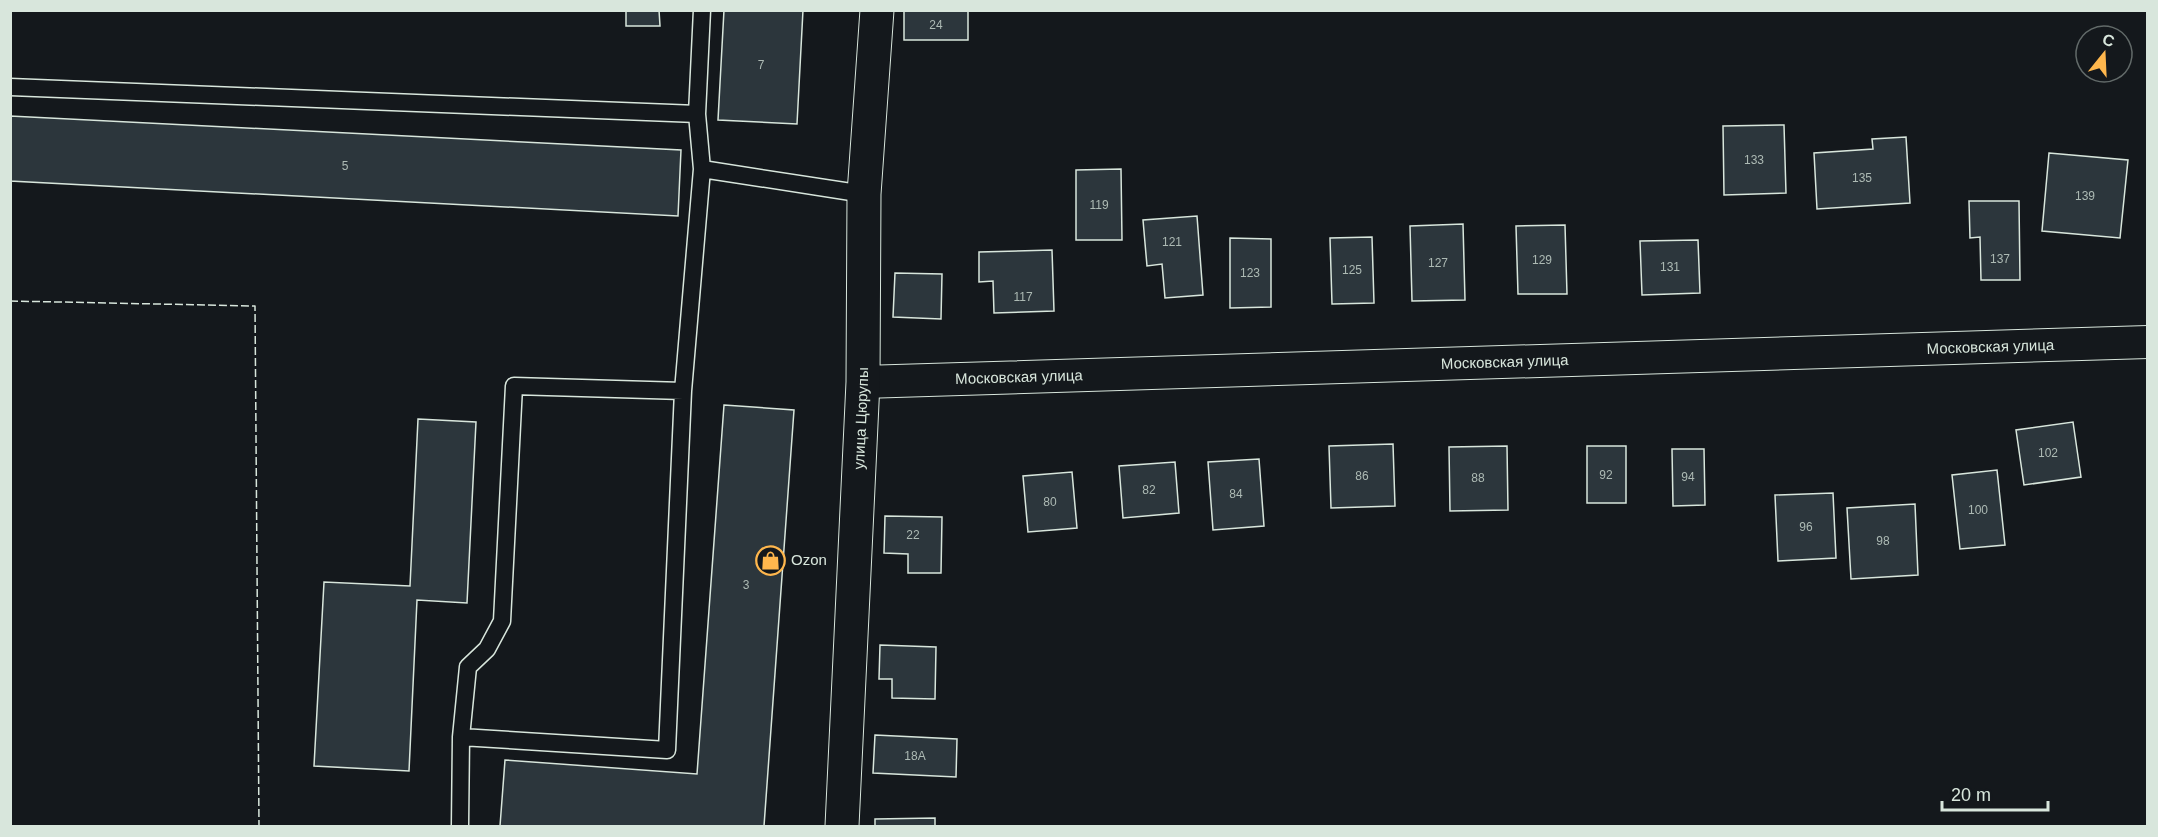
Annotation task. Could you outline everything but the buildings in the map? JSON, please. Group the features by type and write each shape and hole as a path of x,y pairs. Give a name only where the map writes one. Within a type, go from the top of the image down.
{"street":[{"name":"улица Цюрупы","path":"842,826 862,382 864,194 877,10"},
{"name":"Московская улица","path":"862,382 2148,342"}],"lane":[{"path":"461,737 667,750 683,391 702,169 697,114 702,10"},
{"path":"10,87 697,114"},
{"path":"702,169 864,194"},
{"path":"460,826 461,737 468,667 487,649 502,621 514,386 683,391"}],"fence":[{"path":"10,301 255,306 259,826 245,826"}],"place":[{"name":"Ozon","path":"770,560"}]}
